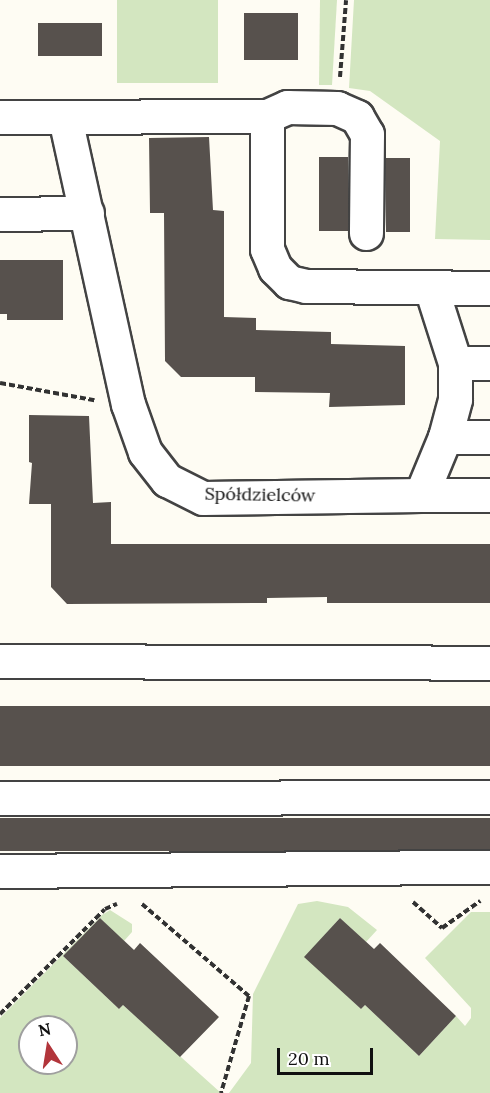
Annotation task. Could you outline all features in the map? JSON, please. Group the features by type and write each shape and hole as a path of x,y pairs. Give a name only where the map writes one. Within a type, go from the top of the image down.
{"street":[{"path":"0,117 267,116 287,107 337,108 357,117 367,134 366,232"},
{"path":"267,116 267,249 275,268 289,282 306,286 490,288"},
{"name":"Spółdzielców","path":"65,118 128,404 145,452 167,480 203,498 490,495"},
{"path":"0,214 87,213"},
{"path":"421,495 445,437 455,399 455,363 431,288"},
{"path":"455,363 490,363"},
{"path":"445,437 490,437"},
{"path":"0,661 490,663"},
{"path":"0,798 490,797"},
{"path":"0,871 490,867"}],"path":[{"path":"337,108 346,0"},
{"path":"0,383 128,404"},
{"path":"113,869 135,898 249,996 221,1093"},
{"path":"0,1014 105,909 135,898"}],"green space":[{"path":"117,0 218,0 218,83 117,83"},
{"path":"320,0 337,0 332,85 319,85"},
{"path":"354,0 490,0 490,240 435,239 440,141 370,91 349,88"},
{"path":"317,901 348,907 377,930 366,942 340,918 305,957 361,1009 365,1005 419,1056 456,1016 465,1026 471,1018 471,1008 425,958 471,912 490,912 490,1093 229,1093 251,1063 253,994 298,904"},
{"path":"110,910 132,924 132,932 124,941 100,918 63,956 119,1009 123,1005 221,1093 0,1093 0,1018 102,915"}],"building":[{"path":"244,13 298,13 298,60 244,60"},
{"path":"38,23 102,23 102,56 38,56"},
{"path":"209,137 213,210 224,211 224,317 256,318 256,330 331,332 331,344 405,346 405,405 329,407 330,393 255,392 255,377 181,377 165,361 164,213 150,213 149,138"},
{"path":"319,157 348,157 348,231 319,231"},
{"path":"386,158 410,158 410,232 386,232"},
{"path":"0,260 63,260 63,320 7,320 7,314 0,314"},
{"path":"29,415 89,416 93,503 111,502 111,544 490,544 490,603 327,603 327,597 267,598 267,603 67,604 51,587 51,504 29,504 32,463 29,462"},
{"path":"0,706 490,706 490,766 0,766"},
{"path":"0,818 490,818 490,851 0,851"},
{"path":"100,918 134,950 140,943 219,1017 180,1057 123,1005 119,1009 63,956"},
{"path":"340,918 374,949 380,943 456,1016 419,1056 365,1005 361,1009 304,957"}]}
